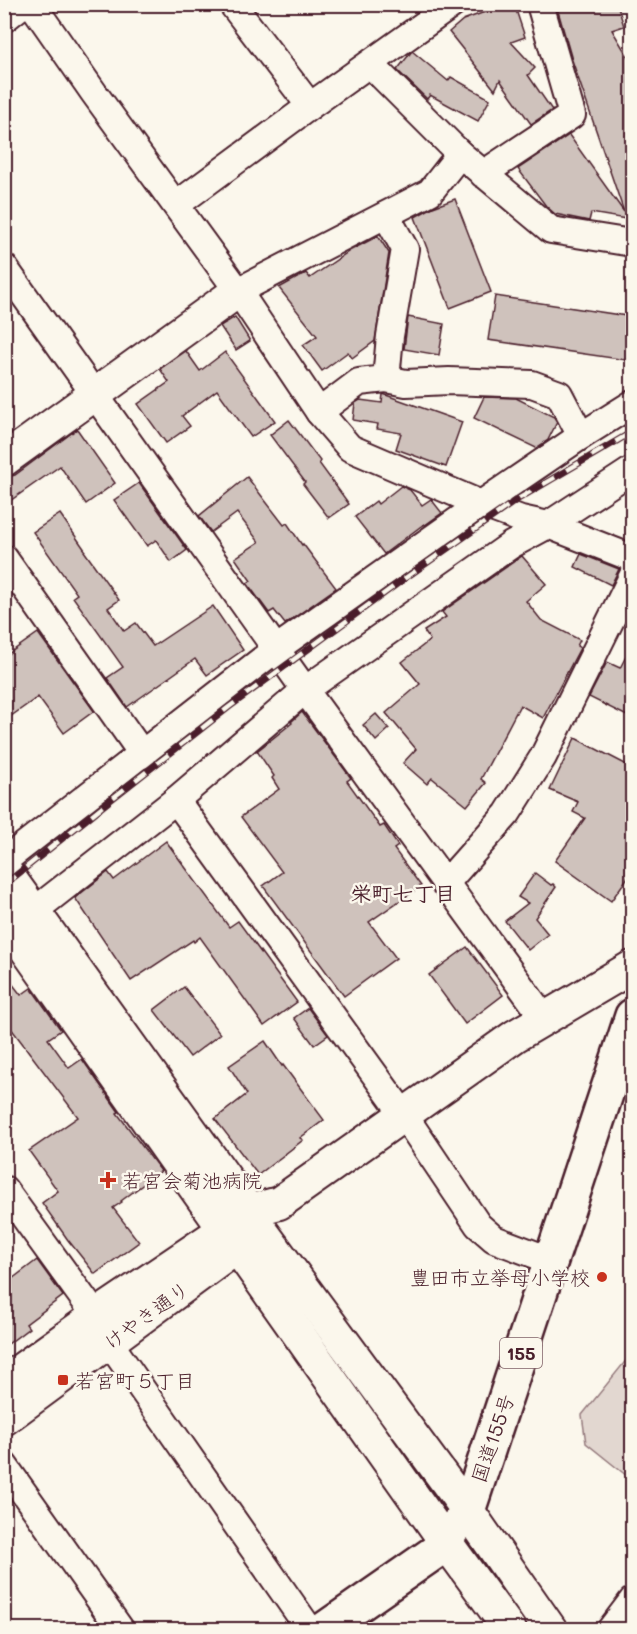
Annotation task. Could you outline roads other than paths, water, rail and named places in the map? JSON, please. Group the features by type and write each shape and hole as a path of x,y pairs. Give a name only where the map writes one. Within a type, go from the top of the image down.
{"highway":[{"name":"国道155号","path":"323,1629 435,1552 468,1510 633,1016"}],"street":[{"path":"4,19 23,4"},
{"path":"32,4 238,291 319,412 350,448 481,504 521,519 548,525 633,558"},
{"path":"232,4 310,106"},
{"path":"176,205 453,4"},
{"path":"483,174 572,115 540,4"},
{"path":"370,64 460,154 551,230 633,243"},
{"path":"4,460 238,291 430,192 460,154"},
{"path":"386,215 405,249 390,336 386,379"},
{"path":"4,267 305,690 544,1018"},
{"path":"319,412 359,382 386,379 406,382 532,384 559,394 580,436"},
{"path":"4,861 276,649 580,436 633,404"},
{"path":"14,923 176,800 305,690 511,545 548,525 633,470"},
{"path":"4,558 143,754"},
{"path":"445,884 507,813 543,757 633,577"},
{"path":"176,800 404,1115 478,1225 494,1239 552,1261"},
{"path":"4,870 14,923 243,1229 468,1510 551,1629"},
{"path":"4,1382 102,1329 515,1036 633,967"},
{"path":"4,1189 310,1629"},
{"path":"243,1229 445,1541 510,1629"},
{"name":"けやき通り","path":"4,1419 102,1329"},
{"path":"4,1465 121,1629"},
{"path":"610,1629 633,1601"}],"railway":[{"path":"4,885 229,707 401,581 518,499 632,432"}],"place":[{"name":"若宮会菊池病院","path":"108,1180"},
{"name":"豊田市立挙母小学校","path":"602,1277"},
{"name":"若宮町５丁目","path":"63,1380"}],"district":[{"name":"栄町七丁目","path":"403,892"}]}
